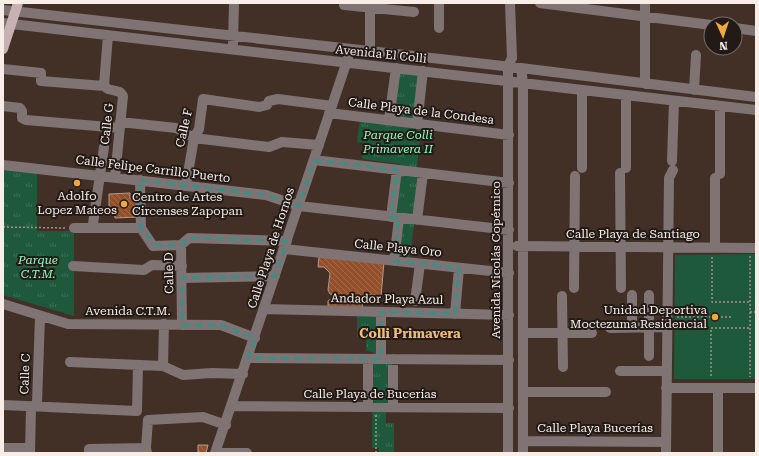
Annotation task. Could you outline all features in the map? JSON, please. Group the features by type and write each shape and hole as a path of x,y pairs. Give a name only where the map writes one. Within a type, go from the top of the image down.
{"main road":[{"path":"3,49 7,24 16,8"}],"street":[{"path":"233,50 234,3"},
{"path":"439,3 439,28"},
{"name":"Avenida Nicolás Copérnico","path":"508,453 510,3"},
{"path":"540,3 703,24"},
{"path":"645,3 645,84"},
{"path":"344,5 370,5 414,12"},
{"path":"370,5 370,52"},
{"name":"Avenida El Colli","path":"3,10 16,8 234,37 350,50 510,62 521,68 756,97"},
{"name":"Avenida El Colli","path":"7,24 756,110"},
{"path":"743,29 756,31"},
{"path":"3,69 41,73 41,81 104,86 108,35"},
{"name":"Calle Playa de Hornos","path":"215,453 226,425 350,50"},
{"path":"694,90 696,56"},
{"path":"389,120 396,68"},
{"path":"521,68 523,83 524,246 523,453"},
{"path":"417,124 423,71"},
{"name":"Calle G","path":"104,86 108,89 118,90 122,94 115,177"},
{"path":"582,90 582,168"},
{"path":"621,288 626,95"},
{"name":"Calle Playa de la Condesa","path":"203,99 259,107 267,105 269,101 278,99 389,120 510,134"},
{"name":"Calle F","path":"186,185 194,138 199,129 203,99"},
{"path":"666,453 669,178 673,166 674,101"},
{"path":"3,106 20,108 22,111 22,118 26,120 176,128 194,138 269,147 282,142 318,146"},
{"path":"713,252 718,176 720,106"},
{"path":"93,224 104,147"},
{"path":"314,160 509,183"},
{"name":"Calle Felipe Carrillo Puerto","path":"3,165 186,185 266,196 280,198 298,206"},
{"path":"394,261 397,170"},
{"path":"417,220 423,173"},
{"path":"574,288 573,246 575,176"},
{"path":"140,180 141,228 153,246"},
{"path":"298,206 509,230"},
{"path":"74,228 141,228"},
{"name":"Calle Playa Oro","path":"153,246 181,245 189,238 286,245 394,261 509,274"},
{"name":"Calle D","path":"181,245 182,324"},
{"name":"Calle D","path":"152,265 153,246"},
{"name":"Calle Playa de Santiago","path":"509,246 668,247 713,252 756,248"},
{"path":"415,302 420,264"},
{"path":"74,266 144,270 152,265 182,266"},
{"path":"455,314 460,268"},
{"path":"182,278 275,276"},
{"path":"632,295 632,328"},
{"path":"649,295 649,356"},
{"path":"562,296 563,367"},
{"name":"Avenida C.T.M.","path":"3,304 40,317 68,324 221,325 255,338"},
{"name":"Andador Playa Azul","path":"264,309 509,315"},
{"path":"381,312 381,359"},
{"name":"Calle C","path":"30,451 31,408 37,403 40,317"},
{"path":"162,366 164,324"},
{"path":"610,328 667,327"},
{"path":"524,334 592,333"},
{"path":"248,358 509,360"},
{"path":"368,359 372,407"},
{"path":"393,359 393,407"},
{"path":"70,362 162,366 184,375 212,373 243,374"},
{"path":"3,405 31,408 137,411 138,366"},
{"path":"620,371 667,371"},
{"path":"666,388 756,388"},
{"path":"718,388 718,453"},
{"path":"523,392 606,392"},
{"name":"Calle Playa de Bucerías","path":"232,406 509,408"},
{"path":"89,451 146,451 148,420 204,417 226,425"},
{"name":"Calle Playa Bucerías","path":"523,441 666,442"},
{"path":"3,448 30,451"},
{"path":"215,453 247,453"}],"path":[{"path":"3,228 74,228"},
{"path":"713,252 712,302 750,302"},
{"path":"750,256 750,377"},
{"path":"750,312 756,312"},
{"path":"667,317 733,317"},
{"path":"711,376 711,328 750,328"},
{"path":"372,407 376,453"}],"highlighted area":[{"path":"314,160 397,170 391,217 399,218 394,261 459,268 455,314 381,312 381,359 248,358 255,338 221,325 182,325 182,278 275,276 287,241 189,238 181,245 155,245 141,228 140,180 266,195 299,206"}],"green space":[{"name":"Parque Colli Primavera II","path":"399,73 420,75 422,126 416,174 420,175 410,257 390,254 400,164 362,159 364,143 357,142 360,118 394,122"},
{"name":"Parque C.T.M.","path":"3,169 37,172 37,231 74,231 74,316 3,295"},
{"name":"Unidad Deportiva Moctezuma Residencial","path":"756,254 756,379 674,379 675,255"},
{"path":"357,314 386,314 385,362 392,363 391,411 386,411 386,423 394,423 394,453 379,453 379,448 372,448 373,352 366,351 366,337 357,337"}],"building":[{"name":"Centro de Artes Circenses Zapopan","path":"130,193 130,199 138,198 138,217 115,218 114,209 109,209 109,194"},
{"path":"319,257 384,262 381,296 363,294 362,310 328,308 328,301 336,295 330,294 328,290 330,273 324,267 318,267"},
{"path":"198,445 208,445 206,453 198,453"}],"place":[{"name":"Adolfo Lopez Mateos","path":"77,183"},
{"name":"Centro de Artes Circenses Zapopan","path":"124,204"},
{"name":"Unidad Deportiva Moctezuma Residencial","path":"715,317"}],"district":[{"name":"Colli Primavera","path":"410,333"}]}
